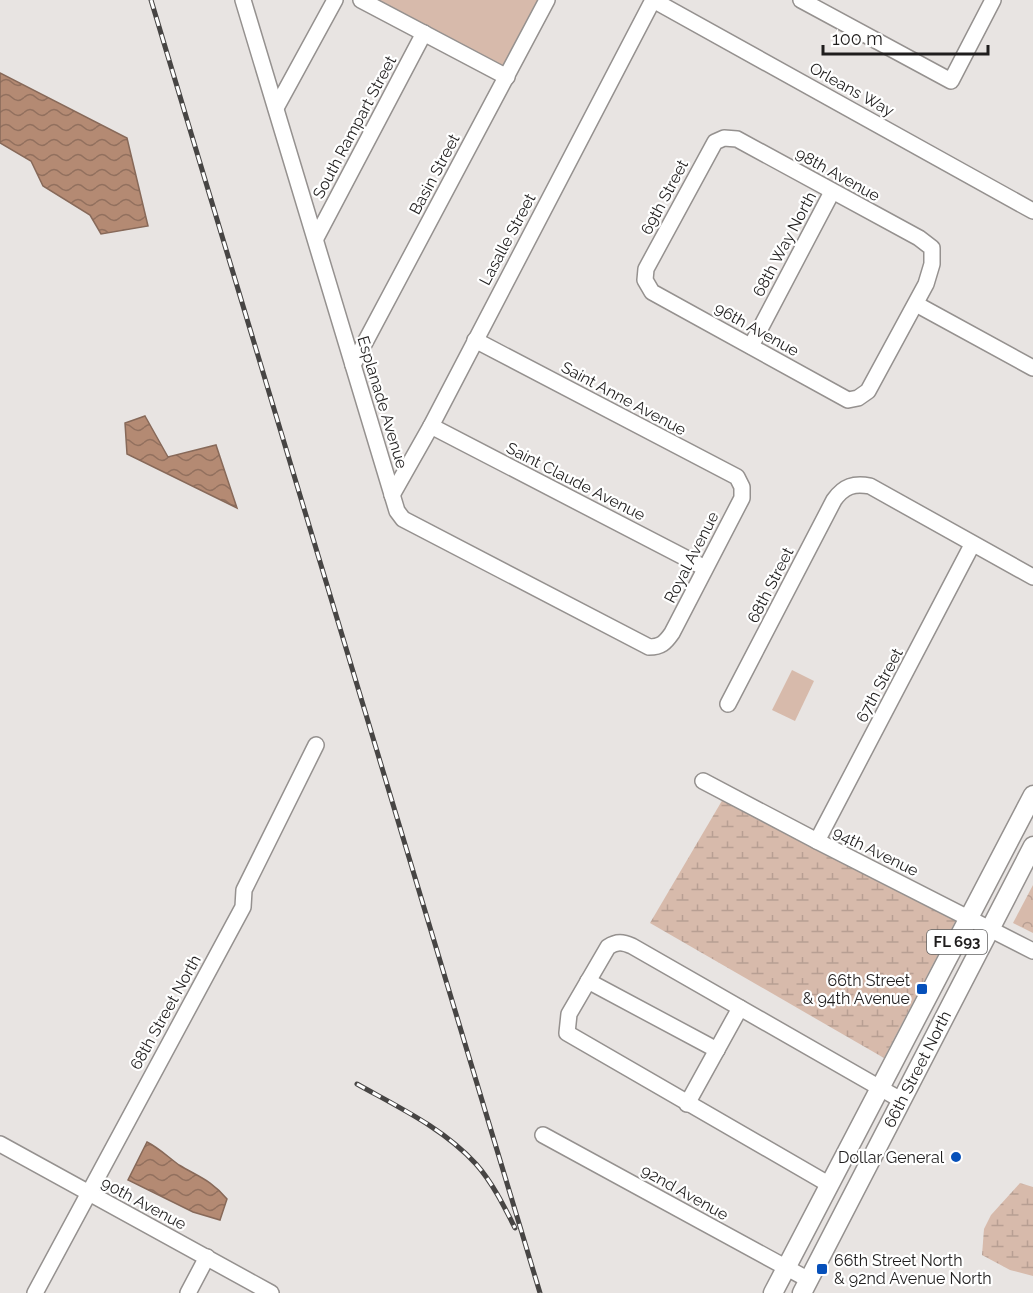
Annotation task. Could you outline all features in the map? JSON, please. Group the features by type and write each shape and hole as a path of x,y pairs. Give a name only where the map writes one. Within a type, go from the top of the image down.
{"main road":[{"name":"66th Street North","path":"774,1293 1033,795"},
{"name":"66th Street North","path":"806,1287 1033,846"}],"street":[{"name":"Esplanade Avenue","path":"243,0 397,511 403,519 649,647 664,644 672,633"},
{"path":"276,108 335,0"},
{"path":"362,0 507,77"},
{"name":"Basin Street","path":"352,365 547,0"},
{"name":"Orleans Way","path":"653,0 1033,211"},
{"name":"Lasalle Street","path":"392,495 431,426 653,0"},
{"path":"801,0 951,81 993,0"},
{"name":"South Rampart Street","path":"316,238 424,33"},
{"name":"98th Avenue","path":"724,138 737,139 920,238 932,248 932,264 926,284 916,304"},
{"name":"69th Street","path":"645,280 646,268 715,142 724,138"},
{"name":"68th Way North","path":"751,346 832,192"},
{"name":"96th Avenue","path":"645,280 652,292 848,400 858,398 868,391 916,304"},
{"path":"916,304 1033,368"},
{"name":"Saint Anne Avenue","path":"475,340 737,477 742,487 742,498"},
{"name":"Saint Claude Avenue","path":"431,426 705,568"},
{"name":"68th Street","path":"728,704 834,500 848,486 858,484 870,486 972,545"},
{"name":"Royal Avenue","path":"672,633 742,498"},
{"path":"972,545 1033,577"},
{"name":"67th Street","path":"817,842 972,545"},
{"name":"68th Street North","path":"35,1293 243,907 244,890 316,745"},
{"name":"94th Avenue","path":"703,781 817,842 1033,951"},
{"path":"830,1185 567,1033 569,1014 608,947 614,943 623,943 901,1100"},
{"path":"588,981 717,1050"},
{"path":"687,1104 740,1008"},
{"name":"92nd Avenue","path":"543,1135 787,1268 806,1287"},
{"name":"90th Avenue","path":"0,1144 272,1293"},
{"path":"188,1293 207,1257"}],"green space":[{"path":"353,0 550,0 506,82"},
{"path":"792,670 814,681 795,721 772,710"},
{"path":"723,799 957,918 884,1058 650,923"},
{"path":"1033,885 1033,933 1013,923"},
{"path":"1020,1183 1033,1187 1033,1276 1010,1270 982,1255 984,1229 991,1215"}],"water":[{"path":"0,73 127,138 148,226 101,234 90,215 43,186 31,161 0,143"},
{"path":"145,416 168,457 216,445 237,508 127,454 125,423"},
{"path":"147,1142 179,1165 210,1183 227,1199 220,1220 193,1212 128,1180"}],"railway":[{"path":"151,0 540,1293"},
{"path":"357,1084 420,1119 463,1151 487,1178 515,1228"}],"place":[{"name":"66th Street & 94th Avenue","path":"922,989"},
{"name":"Dollar General","path":"956,1157"},
{"name":"66th Street North & 92nd Avenue North","path":"822,1269"}]}
